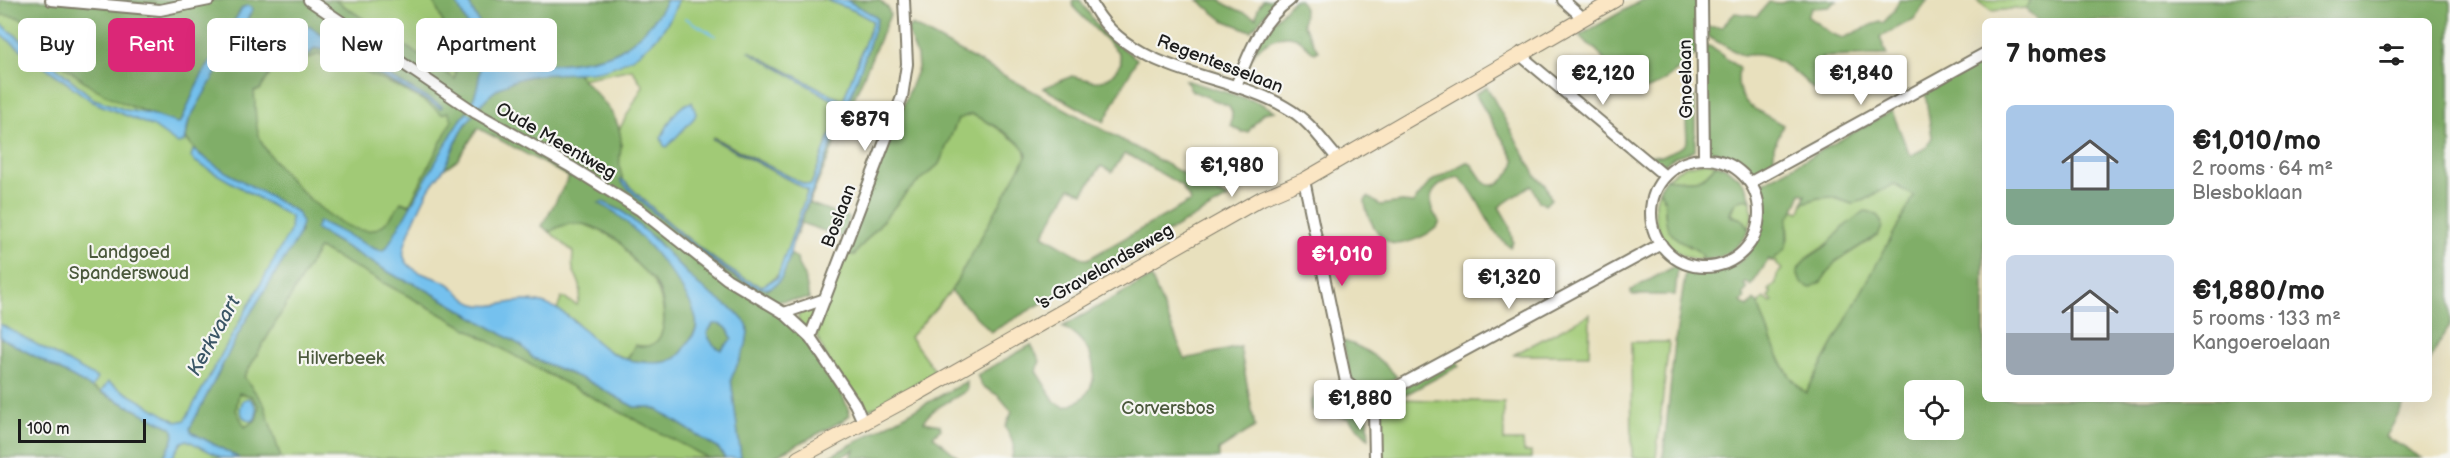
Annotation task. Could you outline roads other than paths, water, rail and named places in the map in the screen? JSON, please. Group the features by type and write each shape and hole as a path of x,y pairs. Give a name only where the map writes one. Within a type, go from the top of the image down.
{"street":[{"path":"51,0 160,10 209,0"},
{"name":"Oude Meentweg","path":"309,0 476,113 571,167 640,210 727,279 784,313 810,337 855,404 864,424"},
{"name":"Regentesselaan","path":"1090,0 1103,21 1115,34 1141,52 1172,66 1267,97 1308,123 1339,160"},
{"path":"1236,86 1254,41 1276,10 1290,0"},
{"path":"1563,0 1582,18"},
{"name":"'s-Gravelandseweg","path":"798,458 864,424 1262,198 1304,180 1522,52 1616,0"},
{"name":"Gnoelaan","path":"1702,0 1704,158"},
{"name":"Boslaan","path":"810,337 902,97 907,64 901,1"},
{"path":"1522,52 1525,58 1665,176"},
{"path":"1751,182 1982,55"},
{"path":"1704,158 1718,159 1742,172 1751,182 1758,196 1760,211 1753,240 1731,261 1716,267 1686,264 1675,258 1661,244 1653,228 1651,210 1655,192 1665,176 1683,164 1704,158"},
{"path":"1304,180 1347,382 1371,401 1374,412 1375,458"},
{"path":"1371,401 1661,244"},
{"path":"784,313 825,298"}],"water":[{"path":"455,0 467,0 477,18 464,18"},
{"path":"667,0 678,0 665,27 655,38 644,49 619,64 590,72 542,75 515,80 502,86 477,109 471,104 480,72 557,72 557,64 582,61 610,54 620,50 647,28"},
{"path":"826,0 846,0 877,19 865,58 799,224 783,275 775,285 769,288 756,287 716,263 692,245 620,180 623,180 689,240 728,269 762,286 777,278 808,190 712,138 804,184 811,185 842,105 748,51 843,101 873,21"},
{"path":"250,6 253,9 248,18 236,18 242,8"},
{"path":"2,25 18,37 18,47 0,34"},
{"path":"308,27 320,34 320,49 314,48 309,55"},
{"path":"207,67 207,72 217,72 189,120 184,142 178,144 154,127 93,102 52,72 62,72 94,99 177,123 181,122"},
{"path":"374,72 381,72 442,106 441,108"},
{"path":"692,102 696,114 694,118 667,147 664,146 661,138 673,116 681,107"},
{"path":"467,112 473,115 464,127 445,167 429,189 417,213 404,251 404,257 411,267 449,284 475,304 492,305 533,301 556,309 569,317 600,345 625,359 655,363 668,361 679,356 694,335 695,317 690,302 680,285 640,235 614,212 599,203 603,202 622,211 653,238 698,285 736,312 747,324 746,345 731,379 741,458 725,458 719,449 658,410 649,407 634,407 590,382 533,358 522,346 418,285 399,278 315,229 319,221 382,251 387,247 457,125","holes":["713,324 726,327 732,339 721,350 712,343 707,333"]},
{"path":"193,150 221,169 297,212 302,223 297,239 243,325 190,428 191,432 239,458 222,458 187,440 182,442 172,458 163,458 173,440 172,428 101,392 108,382 177,422 185,420 290,231 291,217 194,161 191,157"},
{"path":"0,324 97,378 92,388 0,337"},
{"path":"249,398 257,411 254,420 250,421 243,417 240,409 243,400"}],"waterway":[{"path":"685,18 716,36"}],"park label":[{"name":"Landgoed Spanderswoud","path":"129,262"},
{"name":"Hilverbeek","path":"341,358"},
{"name":"Corversbos","path":"1168,408"}],"water label":[{"name":"Kerkvaart","path":"214,336"}]}
